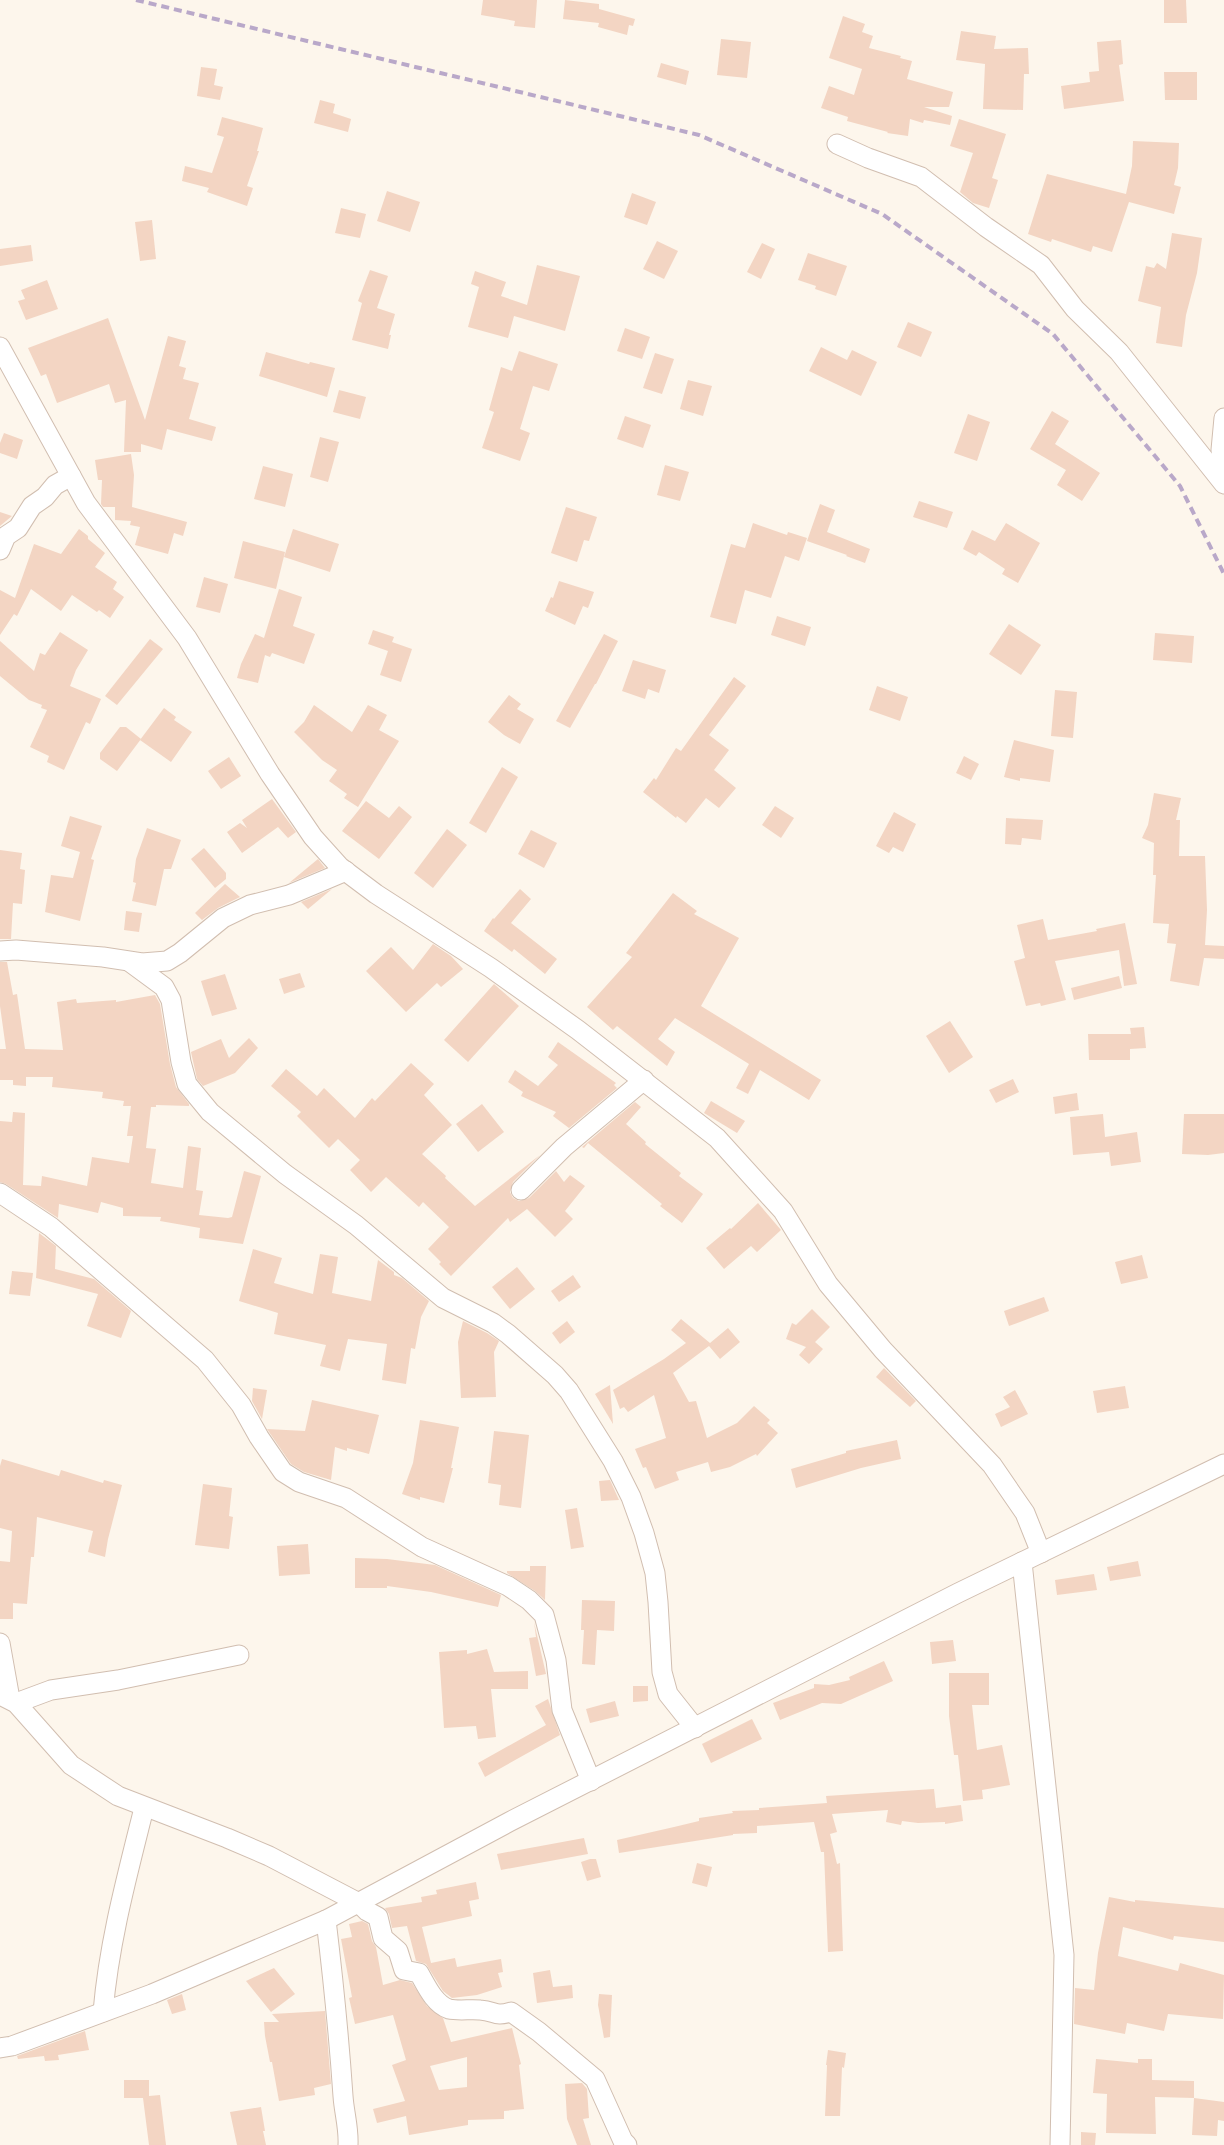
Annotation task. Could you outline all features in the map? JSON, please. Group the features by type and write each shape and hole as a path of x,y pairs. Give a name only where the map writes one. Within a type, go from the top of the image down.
{"street":[{"path":"836,144 921,177 986,227 1041,265 1076,309 1119,352 1224,484"},
{"path":"0,347 86,503 187,638 270,774 313,837 346,871 376,894 499,974 578,1030 716,1138 783,1211 828,1284 896,1364 992,1465 1025,1512 1041,1553"},
{"path":"1224,418 1221,450 1224,472"},
{"path":"0,550 6,536 18,528 32,506 45,497 55,485 71,476"},
{"path":"0,951 16,950 103,956 130,962 154,963 166,961 180,953 223,918 250,905 289,894 346,871"},
{"path":"130,962 164,987 172,1000 186,1084 210,1112 285,1174 356,1225 443,1298 493,1322 554,1375 569,1391 613,1461 631,1497 644,1533 655,1573 662,1672 668,1694 695,1728"},
{"path":"521,1190 564,1147 644,1080"},
{"path":"0,1193 52,1227 106,1276 141,1303 205,1360 241,1405 282,1472 298,1482 346,1498 422,1547 508,1586 529,1600 544,1615 556,1660 562,1710 591,1781"},
{"path":"0,2048 12,2046 152,1994 326,1920 509,1822 1022,1562 1224,1464"},
{"path":"1022,1562 1064,1955 1060,2145"},
{"path":"0,1643 8,1699 71,1765 118,1796 144,1808 227,1838 269,1856 359,1903 367,1911 378,1917 383,1938 398,1951 404,1970 419,1973 431,1995 448,2009 481,2010 498,2016 511,2012 539,2032 595,2079 623,2141 627,2145"},
{"path":"8,1699 51,1690 118,1680 239,1655"},
{"path":"103,2012 107,1971 116,1921 144,1808"},
{"path":"326,1920 339,2034 344,2111 349,2134 348,2145"}],"building":[{"path":"483,0 537,0 535,28 514,26 515,21 481,15"},
{"path":"565,0 599,4 599,9 635,19 633,26 629,25 627,35 598,27 599,23 563,19"},
{"path":"1164,0 1186,0 1187,23 1164,23"},
{"path":"843,16 865,24 862,32 873,36 869,48 901,56 900,58 912,61 907,79 953,92 949,107 924,107 952,116 950,125 924,120 923,123 910,119 908,136 887,133 847,121 848,117 821,108 829,86 854,95 862,69 829,58"},
{"path":"961,31 996,36 994,49 1028,48 1029,74 1024,74 1023,110 983,109 985,64 956,60"},
{"path":"721,39 751,42 747,78 717,75"},
{"path":"1121,40 1123,64 1119,65 1124,101 1064,109 1061,86 1090,82 1089,72 1099,71 1097,42"},
{"path":"661,63 689,71 686,85 657,77"},
{"path":"201,67 217,69 214,85 223,87 220,100 197,96"},
{"path":"1164,72 1197,72 1197,100 1165,100"},
{"path":"320,100 335,104 333,113 351,119 348,132 314,123"},
{"path":"222,117 263,128 257,151 259,151 247,186 253,188 247,206 207,192 209,188 182,181 185,166 212,173 224,137 217,135"},
{"path":"959,119 1006,134 992,178 998,180 989,208 973,203 960,192 973,153 950,146"},
{"path":"1133,141 1179,143 1178,168 1174,185 1181,187 1174,214 1129,202 1112,252 1093,246 1091,252 1052,239 1051,242 1028,234 1047,174 1126,194 1132,166"},
{"path":"387,191 420,202 410,232 377,221"},
{"path":"632,193 656,202 647,225 624,217"},
{"path":"341,208 366,214 360,238 335,233"},
{"path":"152,220 156,259 140,261 135,222"},
{"path":"1172,233 1202,238 1197,273 1186,315 1182,347 1156,343 1161,307 1138,301 1146,266 1154,268 1157,263 1166,269"},
{"path":"657,241 678,251 664,279 643,269"},
{"path":"762,243 775,249 761,279 747,272"},
{"path":"31,245 33,261 0,266 0,249"},
{"path":"808,253 847,266 836,296 815,289 816,286 798,280"},
{"path":"537,265 580,276 565,331 514,316 508,338 468,327 479,287 471,284 475,271 506,282 501,296 527,305"},
{"path":"370,270 388,276 377,308 395,314 389,335 391,335 388,349 352,340 362,303 358,301"},
{"path":"47,280 58,309 26,320 18,301 25,299 21,290"},
{"path":"108,318 145,420 168,336 186,341 179,366 186,368 183,379 199,383 189,419 216,427 212,441 167,429 162,450 141,444 141,452 124,452 126,400 115,403 109,384 57,403 46,374 41,376 28,348"},
{"path":"908,322 932,332 921,357 897,347"},
{"path":"625,328 650,337 642,359 617,351"},
{"path":"821,347 847,360 852,350 877,362 861,396 809,371"},
{"path":"519,351 558,364 549,391 533,386 520,429 530,433 520,461 482,448 494,412 489,410 501,367 512,371"},
{"path":"266,352 309,364 310,362 335,368 327,397 259,376"},
{"path":"655,353 674,359 662,394 643,388"},
{"path":"688,380 712,386 703,416 680,409"},
{"path":"339,390 366,397 360,419 333,412"},
{"path":"1052,411 1069,421 1055,444 1100,473 1082,501 1057,485 1066,470 1030,449"},
{"path":"968,414 990,422 977,461 954,453"},
{"path":"625,416 651,425 643,448 617,439"},
{"path":"4,433 23,440 17,459 0,453 0,443"},
{"path":"320,437 339,442 328,482 310,477"},
{"path":"131,454 134,475 132,507 187,522 183,536 174,533 168,554 135,545 140,527 130,525 131,521 115,520 115,507 103,507 101,504 102,480 98,480 95,460"},
{"path":"665,465 689,472 680,501 657,495"},
{"path":"263,466 293,474 285,507 254,499"},
{"path":"919,501 953,512 947,528 913,517"},
{"path":"820,504 835,510 827,532 870,549 865,563 807,541"},
{"path":"566,507 597,517 589,541 584,540 577,562 551,553"},
{"path":"0,512 12,516 0,526"},
{"path":"753,523 787,535 788,532 807,538 799,561 785,556 771,598 745,590 736,624 710,617 731,544 745,548"},
{"path":"1006,523 1040,543 1018,583 1002,574 1005,569 979,552 976,556 963,549 972,530 995,541"},
{"path":"79,529 105,553 95,567 117,582 113,589 124,597 110,618 99,610 97,612 72,595 61,611 31,589 17,616 14,614 0,635 0,590 15,598 34,544 61,554"},
{"path":"293,529 339,544 330,572 284,557"},
{"path":"243,541 285,552 276,589 234,578"},
{"path":"204,577 228,584 220,613 196,607"},
{"path":"559,581 594,592 588,608 583,606 575,625 545,611 551,597 553,598"},
{"path":"279,589 302,597 293,626 315,634 304,664 272,653 270,657 265,655 258,683 237,678 241,664 255,634 264,638"},
{"path":"777,616 811,627 805,646 771,635"},
{"path":"1009,624 1041,645 1021,675 989,654"},
{"path":"373,630 394,637 392,642 412,649 401,682 380,675 388,651 368,644"},
{"path":"60,632 88,650 76,670 70,686 101,699 90,724 86,722 64,770 47,762 49,756 30,747 47,710 41,708 42,705 29,700 0,676 0,641 34,671 40,653 45,655"},
{"path":"1155,633 1194,636 1192,663 1153,660"},
{"path":"604,634 618,641 596,684 570,728 556,721"},
{"path":"150,639 163,649 117,705 105,696"},
{"path":"633,660 666,670 659,693 648,689 645,699 622,691"},
{"path":"734,677 746,686 709,735 729,750 714,770 736,788 719,808 706,798 686,823 677,816 676,818 643,792 654,778 656,780 676,748 681,751"},
{"path":"877,686 908,697 900,721 869,710"},
{"path":"1055,690 1077,692 1073,738 1051,736"},
{"path":"509,695 521,704 517,709 534,719 520,744 504,735 488,722"},
{"path":"314,705 352,732 368,705 387,715 379,730 399,741 358,807 344,798 347,794 329,781 337,770 322,760 294,732 304,722"},
{"path":"164,708 176,717 174,720 192,732 171,762 140,740"},
{"path":"120,727 126,727 141,739 117,771 100,759 100,753"},
{"path":"1014,740 1054,750 1050,782 1020,778 1020,781 1004,777"},
{"path":"964,756 979,764 971,780 956,773"},
{"path":"229,757 241,776 221,789 208,771"},
{"path":"502,767 518,777 486,833 469,823"},
{"path":"1154,793 1181,798 1176,820 1180,820 1179,856 1205,856 1207,910 1205,945 1224,946 1224,959 1204,958 1199,986 1170,981 1176,944 1167,943 1169,924 1153,923 1156,875 1153,875 1154,843 1142,838 1148,825"},
{"path":"272,799 296,832 288,838 278,827 242,853 227,832 240,823 247,828 242,820"},
{"path":"366,801 389,818 399,806 412,817 379,859 342,831"},
{"path":"775,806 794,818 781,838 762,825"},
{"path":"894,812 916,824 903,852 893,847 889,853 876,846"},
{"path":"70,816 102,826 91,859 94,860 80,921 45,912 51,875 73,878 80,852 61,846"},
{"path":"1006,818 1043,820 1041,840 1022,838 1021,845 1005,844"},
{"path":"147,828 181,840 171,869 164,869 156,906 132,901 136,883 133,882 136,859"},
{"path":"447,829 467,845 433,888 414,873"},
{"path":"531,830 557,843 544,868 518,854"},
{"path":"204,848 226,873 226,879 215,888 191,859"},
{"path":"0,850 22,853 20,869 25,870 22,904 13,903 11,939 0,939"},
{"path":"318,859 325,868 289,883"},
{"path":"225,884 240,897 218,908 202,920 195,913"},
{"path":"332,889 308,909 301,902"},
{"path":"520,889 531,899 511,923 557,959 545,974 514,949 512,952 484,931 493,918"},
{"path":"673,893 697,911 694,914 739,938 701,1006 821,1080 809,1100 760,1070 748,1094 736,1088 749,1064 675,1018 658,1039 675,1052 667,1066 617,1026 613,1030 587,1007 632,957 626,953"},
{"path":"126,911 142,913 139,932 124,930"},
{"path":"1043,919 1048,940 1097,931 1096,929 1125,923 1137,984 1124,986 1119,950 1055,961 1066,1000 1041,1006 1040,1003 1026,1006 1014,961 1025,958 1017,925"},
{"path":"433,944 451,956 463,969 441,987 437,983 406,1012 366,971 391,947 413,970"},
{"path":"0,962 7,962 13,995 17,994 25,1049 63,1050 57,1002 76,999 77,1003 116,1000 116,1002 155,995 160,1004 170,1064 176,1087 189,1106 156,1105 156,1107 151,1107 146,1148 156,1149 151,1183 183,1188 188,1146 201,1148 196,1190 203,1191 199,1215 228,1218 232,1217 244,1171 261,1176 243,1244 199,1238 200,1228 160,1221 161,1217 123,1216 123,1208 101,1202 98,1213 59,1204 58,1218 0,1182 0,1121 12,1122 13,1112 25,1113 23,1185 41,1186 42,1176 87,1186 92,1157 129,1163 133,1136 127,1136 131,1106 123,1106 124,1101 102,1098 103,1092 52,1087 53,1077 26,1077 26,1086 13,1085 13,1080 0,1080 0,1049 6,1049 0,1006"},
{"path":"300,973 305,987 284,994 279,979"},
{"path":"225,974 237,1009 212,1016 201,981"},
{"path":"1119,976 1122,988 1074,1000 1071,988"},
{"path":"494,984 519,1006 468,1062 444,1040"},
{"path":"950,1021 973,1057 949,1073 926,1036"},
{"path":"1144,1027 1146,1048 1130,1049 1130,1060 1089,1060 1088,1034 1131,1034 1130,1028"},
{"path":"249,1038 258,1048 235,1073 203,1086 197,1079 191,1052 221,1039 229,1058"},
{"path":"558,1042 616,1083 614,1085 617,1088 569,1128 553,1116 556,1112 521,1096 523,1092 508,1082 515,1070 538,1086 558,1065 548,1057"},
{"path":"411,1063 434,1084 424,1095 452,1125 422,1154 475,1206 540,1155 513,1182 510,1192 513,1198 519,1201 529,1198 556,1171 564,1182 570,1175 585,1186 565,1211 573,1219 555,1237 527,1209 510,1222 508,1218 451,1276 428,1249 449,1227 423,1202 419,1207 386,1177 371,1192 350,1170 360,1160 338,1139 329,1148 297,1116 301,1112 271,1086 286,1069 317,1096 324,1088 355,1118 372,1098 375,1101"},
{"path":"1013,1079 1019,1092 996,1103 989,1090"},
{"path":"1077,1093 1079,1110 1055,1114 1053,1097"},
{"path":"711,1101 745,1121 737,1133 704,1113"},
{"path":"635,1102 641,1107 626,1124 646,1142 645,1144 681,1173 679,1176 703,1194 682,1223 660,1206 662,1204 588,1143 584,1148 582,1147"},
{"path":"482,1104 504,1132 478,1152 456,1124"},
{"path":"1103,1114 1105,1137 1137,1132 1141,1162 1111,1166 1109,1152 1073,1155 1070,1117"},
{"path":"1184,1114 1224,1114 1224,1153 1208,1155 1182,1154"},
{"path":"758,1203 781,1230 757,1252 751,1246 724,1269 706,1248 731,1229"},
{"path":"39,1233 56,1246 55,1269 94,1279 131,1311 121,1338 87,1326 98,1294 36,1278"},
{"path":"253,1249 282,1258 274,1283 313,1294 320,1254 338,1257 332,1293 371,1301 378,1260 394,1272 394,1275 402,1278 429,1301 421,1317 415,1349 411,1348 406,1384 382,1380 387,1344 348,1339 340,1371 320,1366 326,1345 274,1334 278,1313 239,1301"},
{"path":"1142,1255 1148,1278 1121,1284 1115,1262"},
{"path":"517,1267 535,1289 510,1309 492,1287"},
{"path":"12,1271 33,1273 30,1296 9,1294"},
{"path":"573,1275 581,1287 559,1302 551,1291"},
{"path":"1044,1297 1049,1311 1009,1326 1004,1311"},
{"path":"812,1309 830,1327 815,1342 823,1349 809,1364 799,1355 806,1347 786,1339 792,1323 796,1325"},
{"path":"681,1319 710,1343 728,1328 740,1342 720,1359 709,1346 673,1373 689,1402 696,1401 707,1438 737,1423 754,1406 770,1420 767,1423 778,1433 757,1456 756,1454 730,1467 711,1472 708,1462 676,1472 679,1480 655,1489 646,1467 643,1468 635,1449 666,1438 654,1395 628,1412 624,1407 620,1409 613,1390 664,1359 686,1343 671,1330"},
{"path":"463,1321 499,1341 494,1352 496,1397 461,1398 458,1342"},
{"path":"567,1321 575,1332 560,1344 552,1333"},
{"path":"884,1368 916,1401 910,1407 876,1377"},
{"path":"610,1385 613,1424 595,1394"},
{"path":"1125,1386 1129,1408 1097,1413 1093,1391"},
{"path":"253,1388 267,1390 262,1419 252,1401"},
{"path":"1015,1390 1028,1414 1001,1427 995,1414 1010,1407 1003,1397"},
{"path":"312,1400 379,1415 369,1454 335,1447 331,1480 304,1472 291,1464 267,1429 305,1431"},
{"path":"420,1420 459,1427 451,1468 453,1468 444,1503 420,1497 420,1500 402,1494 413,1463"},
{"path":"494,1431 529,1435 521,1508 499,1505 501,1485 488,1483"},
{"path":"897,1440 901,1459 861,1468 796,1488 791,1469 846,1453 846,1451"},
{"path":"2,1459 59,1476 61,1470 103,1483 104,1480 122,1485 105,1557 88,1552 93,1531 37,1517 34,1557 31,1557 27,1604 13,1603 13,1619 0,1619 0,1561 10,1562 12,1531 0,1528 0,1466"},
{"path":"610,1480 619,1500 601,1501 599,1481"},
{"path":"203,1484 232,1488 229,1516 233,1517 229,1549 195,1545"},
{"path":"577,1508 584,1547 571,1549 565,1510"},
{"path":"308,1544 310,1574 279,1576 277,1546"},
{"path":"355,1558 387,1559 435,1565 501,1595 498,1607 431,1592 387,1586 387,1588 355,1588"},
{"path":"1138,1561 1141,1576 1110,1581 1107,1567"},
{"path":"530,1566 546,1566 545,1600 535,1591 507,1573 507,1571 530,1571"},
{"path":"1094,1574 1097,1590 1057,1595 1055,1580"},
{"path":"582,1600 615,1601 614,1631 597,1630 595,1665 582,1664 584,1630 581,1630"},
{"path":"534,1622 546,1674 536,1676 529,1638 536,1637"},
{"path":"953,1640 956,1661 932,1664 930,1642"},
{"path":"487,1649 494,1672 528,1671 528,1689 491,1689 496,1737 478,1739 476,1726 444,1728 439,1652 467,1650 467,1654"},
{"path":"884,1661 893,1681 841,1704 822,1703 780,1720 773,1703 814,1688 814,1684 829,1685 850,1680 849,1677"},
{"path":"949,1673 989,1673 989,1705 972,1705 977,1750 1002,1745 1010,1785 982,1790 983,1799 963,1801 958,1755 954,1755 949,1716"},
{"path":"633,1686 648,1686 648,1701 633,1702"},
{"path":"548,1699 560,1735 485,1777 478,1763 546,1725 535,1706"},
{"path":"615,1701 619,1716 590,1723 586,1709"},
{"path":"752,1719 762,1739 711,1763 702,1744"},
{"path":"934,1789 936,1808 961,1805 963,1821 945,1824 945,1822 918,1823 902,1821 901,1825 886,1822 888,1810 832,1814 837,1832 830,1834 837,1864 840,1863 843,1951 828,1952 824,1852 821,1852 814,1822 757,1826 757,1833 733,1834 619,1853 617,1840 699,1821 699,1818 733,1813 732,1811 827,1803 826,1796"},
{"path":"584,1838 588,1854 501,1870 497,1854"},
{"path":"596,1859 601,1877 587,1881 581,1862"},
{"path":"697,1863 712,1867 707,1887 692,1883"},
{"path":"476,1882 479,1899 469,1901 472,1916 422,1927 431,1963 455,1958 457,1967 501,1959 503,1972 498,1973 502,1987 477,1995 452,1998 443,1991 426,1964 416,1961 407,1926 392,1928 389,1914 385,1908 422,1902 421,1897 437,1894 436,1890"},
{"path":"1109,1897 1135,1902 1135,1900 1224,1908 1224,1942 1174,1936 1173,1940 1123,1927 1118,1956 1178,1971 1180,1963 1224,1975 1223,2019 1168,2014 1164,2031 1127,2023 1125,2034 1074,2024 1075,1988 1094,1990 1098,1953"},
{"path":"362,1921 368,1924 372,1941 376,1947 383,1985 400,1980 412,1983 427,2006 443,2018 451,2042 512,2028 521,2064 519,2065 524,2109 504,2111 504,2119 468,2120 468,2125 409,2135 406,2116 377,2123 373,2109 405,2101 392,2065 406,2060 393,2015 355,2024 349,1998 352,1997 341,1939 352,1937 349,1924","holes":["467,2057 467,2087 439,2090 430,2066"]},
{"path":"274,1968 295,1994 271,2012 246,1981"},
{"path":"550,1970 553,1987 572,1985 573,1998 537,2003 533,1973"},
{"path":"182,1994 186,2010 172,2014 167,2000"},
{"path":"599,1994 612,1995 610,2037 604,2038 598,2005"},
{"path":"325,2011 331,2084 314,2088 315,2095 279,2101 265,2036 264,2022 279,2022 272,2014"},
{"path":"85,2031 89,2050 58,2055 59,2060 45,2061 44,2056 18,2059 17,2056"},
{"path":"828,2050 846,2053 844,2068 842,2067 840,2116 825,2116"},
{"path":"1096,2059 1138,2063 1138,2059 1152,2059 1152,2080 1194,2081 1194,2098 1155,2097 1156,2134 1106,2133 1107,2094 1093,2093"},
{"path":"124,2080 149,2080 149,2096 160,2095 166,2145 149,2145 143,2098 124,2098"},
{"path":"582,2083 587,2089 589,2118 583,2119 591,2145 577,2145 567,2119 565,2084"},
{"path":"1194,2098 1224,2102 1224,2121 1218,2120 1217,2136 1192,2135"},
{"path":"261,2107 266,2145 237,2145 230,2112"},
{"path":"1081,2132 1096,2133 1095,2145 1081,2145"}],"railway":[{"path":"136,0 699,135 882,214 1053,334 1180,486 1224,574"}]}
